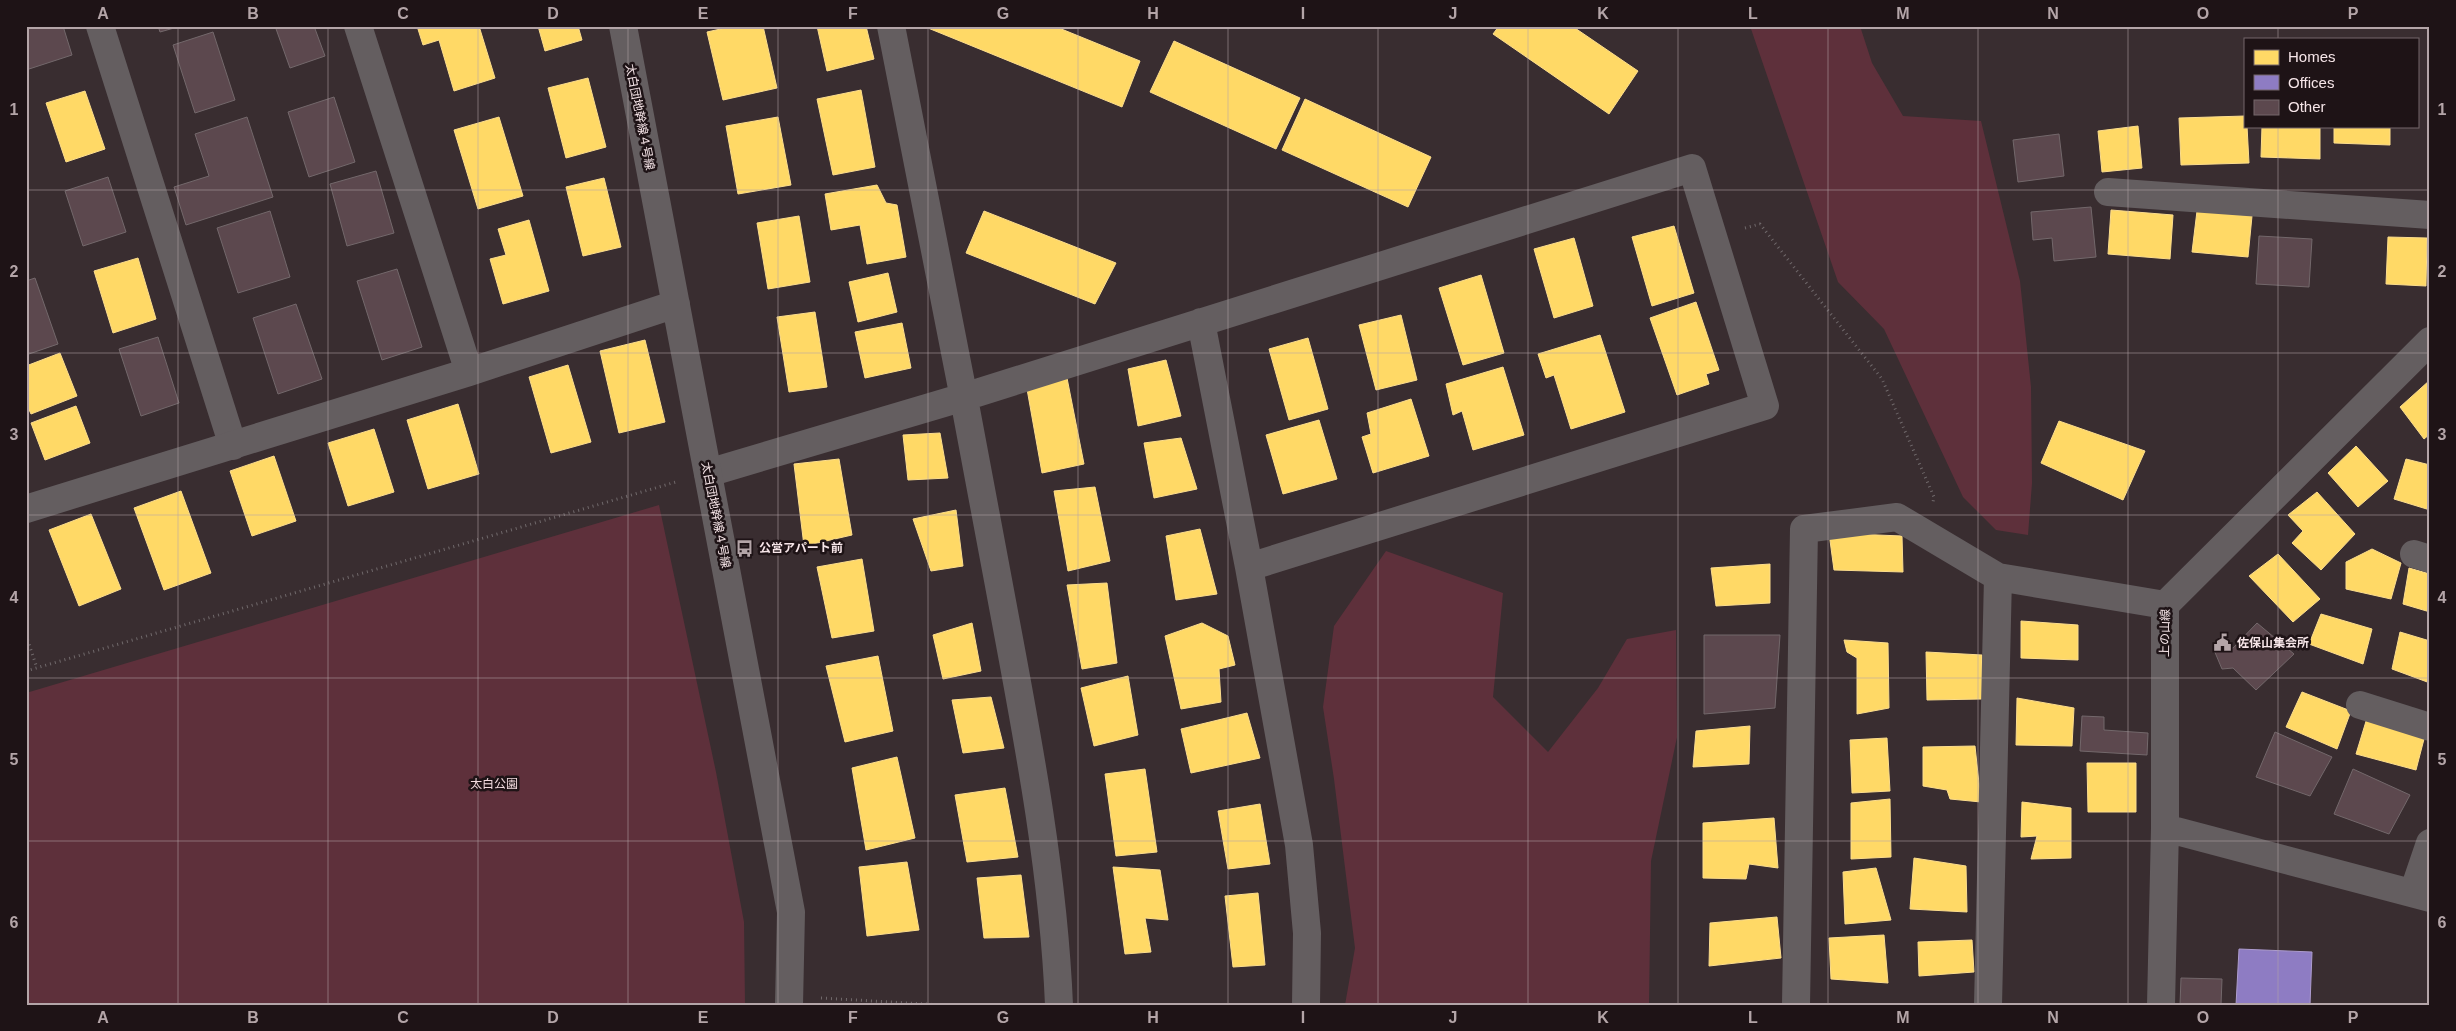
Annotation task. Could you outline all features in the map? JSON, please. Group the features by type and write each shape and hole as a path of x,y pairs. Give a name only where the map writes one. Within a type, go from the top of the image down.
{"street":[{"path":"100,26 233,446"},
{"path":"358,26 469,372"},
{"name":"太白団地幹線４号線","path":"623,26 791,912 790,1001"},
{"path":"891,26 964,397 1028,743 1056,938 1059,1005"},
{"path":"708,473 964,397 1692,168 1765,406 1249,567"},
{"path":"2108,192 2430,215"},
{"path":"26,509 469,372 676,304"},
{"path":"1201,322 1249,567 1300,845 1307,933 1306,1005"},
{"name":"上の山線","path":"2161,1005 2165,828 2165,605 2430,341"},
{"path":"1796,1005 1804,529 1897,517 1998,578 2165,605"},
{"path":"1988,1005 1998,578"},
{"path":"2360,706 2430,727"},
{"path":"2165,828 2421,895 2430,843"}],"path":[{"path":"1760,224 1882,379 1934,498 1924,534"},
{"path":"26,671 708,473"},
{"path":"26,635 37,668"},
{"path":"790,1001 942,1005"}],"green space":[{"path":"1750,26 1860,26 1872,63 1903,116 1981,121 2020,281 2031,387 2032,483 2028,535 1996,530 1963,497 1884,329 1838,282"},
{"name":"太白公園","path":"659,505 716,772 744,922 745,1005 26,1005 26,693"},
{"path":"1386,551 1503,593 1493,697 1548,752 1598,688 1627,639 1676,630 1677,737 1651,861 1649,1005 1345,1005 1355,948 1323,707 1334,626"}],"building: Homes":[{"path":"417,26 479,26 495,78 454,91 439,40 423,45"},
{"path":"538,26 578,26 582,40 545,51"},
{"path":"734,26 763,26 777,88 723,100 707,32"},
{"path":"817,26 866,26 874,59 827,71"},
{"path":"929,26 1054,26 1140,61 1122,107 928,28"},
{"path":"1499,26 1572,26 1638,71 1609,114 1493,34"},
{"path":"1174,41 1300,98 1276,149 1150,92"},
{"path":"588,78 606,147 566,158 548,88"},
{"path":"861,90 875,167 833,175 817,99"},
{"path":"85,91 105,149 66,162 46,103"},
{"path":"1305,99 1431,157 1408,207 1282,150"},
{"path":"2244,116 2244,128 2247,128 2249,163 2181,165 2179,118"},
{"path":"499,117 523,196 478,209 454,130"},
{"path":"778,117 791,185 738,194 726,126"},
{"path":"2138,126 2142,168 2102,172 2098,131"},
{"path":"2262,128 2320,128 2320,159 2261,157"},
{"path":"2334,128 2390,128 2390,145 2334,143"},
{"path":"604,178 621,247 583,256 566,187"},
{"path":"877,185 886,203 897,205 906,257 867,264 860,225 831,230 825,194"},
{"path":"2111,210 2173,215 2170,259 2108,254"},
{"path":"984,211 1116,263 1095,304 966,253"},
{"path":"2197,211 2252,216 2248,257 2192,252"},
{"path":"799,216 810,282 768,289 757,223"},
{"path":"529,220 549,291 503,304 490,259 506,255 498,229"},
{"path":"1674,226 1694,293 1652,306 1632,237"},
{"path":"2388,237 2427,238 2426,286 2386,284"},
{"path":"1574,238 1593,306 1554,318 1534,249"},
{"path":"138,258 156,319 113,333 94,271"},
{"path":"888,273 897,312 858,322 849,282"},
{"path":"1481,275 1504,353 1463,365 1439,288"},
{"path":"1696,302 1719,370 1706,374 1709,384 1677,395 1650,318"},
{"path":"815,312 827,387 789,392 777,317"},
{"path":"1401,315 1417,380 1376,390 1359,325"},
{"path":"902,323 911,368 865,378 855,332"},
{"path":"1600,335 1625,412 1571,429 1554,375 1546,378 1538,354"},
{"path":"1308,338 1328,409 1289,420 1269,349"},
{"path":"645,340 665,422 619,433 600,351"},
{"path":"60,353 77,396 31,414 26,403 26,366"},
{"path":"1166,360 1181,416 1138,426 1128,369"},
{"path":"568,365 591,442 551,453 529,377"},
{"path":"1503,367 1524,435 1473,450 1462,411 1453,415 1446,384"},
{"path":"1067,378 1084,464 1042,473 1027,389"},
{"path":"2430,380 2430,434 2424,439 2400,407"},
{"path":"1411,399 1429,456 1373,473 1362,437 1371,434 1367,413"},
{"path":"458,404 479,474 428,489 407,420"},
{"path":"76,406 90,443 45,460 31,423"},
{"path":"1319,420 1337,479 1283,494 1266,435"},
{"path":"2059,421 2145,451 2123,500 2041,463"},
{"path":"374,429 394,492 348,506 328,443"},
{"path":"940,433 948,478 908,480 903,435"},
{"path":"1181,438 1197,489 1154,498 1144,443"},
{"path":"2356,446 2388,481 2358,507 2328,473"},
{"path":"274,456 296,521 252,536 230,471"},
{"path":"839,459 852,535 804,546 794,464"},
{"path":"2406,459 2430,465 2430,510 2394,499"},
{"path":"1095,487 1110,561 1068,571 1054,491"},
{"path":"181,491 211,573 164,590 134,508"},
{"path":"2317,492 2355,534 2321,570 2292,543 2303,531 2288,515"},
{"path":"956,510 963,566 931,571 913,519"},
{"path":"91,514 121,589 79,606 49,530"},
{"path":"1200,529 1217,594 1176,600 1166,536"},
{"path":"1829,533 1902,536 1903,572 1834,570"},
{"path":"2372,549 2401,563 2391,599 2346,589 2346,562"},
{"path":"2278,554 2320,599 2293,622 2249,576"},
{"path":"862,559 874,631 832,638 817,567"},
{"path":"1770,564 1770,603 1716,606 1711,568"},
{"path":"2409,568 2430,574 2430,612 2403,604"},
{"path":"1107,583 1117,663 1082,669 1067,585"},
{"path":"2321,614 2372,629 2363,664 2309,644"},
{"path":"2021,621 2078,625 2078,660 2021,658"},
{"path":"972,623 981,671 943,679 933,635"},
{"path":"1202,623 1228,636 1235,665 1219,669 1221,702 1181,709 1165,636"},
{"path":"2400,632 2430,641 2430,683 2392,669"},
{"path":"1844,640 1888,643 1889,708 1857,714 1857,658 1847,652"},
{"path":"1926,652 1982,655 1982,699 1927,700"},
{"path":"878,656 893,731 845,742 826,666"},
{"path":"1128,676 1138,735 1094,746 1081,688"},
{"path":"2302,692 2351,711 2337,749 2286,727"},
{"path":"991,697 1004,748 963,753 952,700"},
{"path":"2017,698 2074,708 2072,746 2016,745"},
{"path":"1247,713 1260,758 1191,773 1181,729"},
{"path":"2367,718 2424,739 2416,770 2356,754"},
{"path":"1750,726 1749,764 1693,767 1696,731"},
{"path":"1887,738 1890,791 1852,793 1850,740"},
{"path":"1975,746 1981,802 1950,799 1947,790 1923,786 1923,747"},
{"path":"897,757 915,838 866,850 852,768"},
{"path":"2087,763 2136,763 2136,812 2088,812"},
{"path":"1145,769 1157,852 1116,856 1105,774"},
{"path":"1005,788 1018,857 967,862 955,795"},
{"path":"1890,799 1891,857 1851,859 1851,803"},
{"path":"2022,802 2071,808 2071,858 2031,859 2037,836 2021,837"},
{"path":"1260,804 1270,864 1228,869 1218,811"},
{"path":"1774,818 1778,868 1749,864 1746,879 1703,878 1703,823"},
{"path":"1914,858 1966,866 1967,912 1910,909"},
{"path":"907,862 919,930 867,936 859,867"},
{"path":"1113,867 1160,870 1168,920 1145,918 1151,952 1125,954"},
{"path":"1876,868 1891,920 1845,924 1843,872"},
{"path":"1021,875 1029,937 984,938 977,878"},
{"path":"1258,893 1265,965 1233,967 1225,896"},
{"path":"1777,917 1781,958 1709,966 1710,923"},
{"path":"1884,935 1888,983 1831,979 1829,938"},
{"path":"1972,940 1974,972 1919,976 1918,942"}],"building: Offices":[{"path":"2239,949 2312,952 2310,1005 2236,1005"}],"building: Other":[{"path":"26,26 63,26 72,55 26,70"},
{"path":"158,26 181,26 160,32"},
{"path":"275,26 314,26 325,56 290,68"},
{"path":"213,32 235,100 195,113 173,45"},
{"path":"334,97 355,162 309,177 288,112"},
{"path":"247,117 273,197 186,225 174,187 209,176 195,134"},
{"path":"2059,134 2064,176 2018,182 2013,140"},
{"path":"376,171 394,233 347,246 330,184"},
{"path":"108,177 126,232 83,246 65,191"},
{"path":"2091,207 2096,257 2054,261 2052,238 2033,240 2031,212"},
{"path":"270,211 290,277 238,293 217,228"},
{"path":"2259,236 2312,239 2309,287 2256,284"},
{"path":"397,269 422,347 382,360 357,281"},
{"path":"35,278 58,344 26,355 26,281"},
{"path":"296,304 322,379 278,394 253,318"},
{"path":"158,337 179,403 141,416 119,349"},
{"path":"2257,623 2294,654 2256,690 2233,668 2222,669 2214,650 2233,648"},
{"path":"1704,635 1780,635 1775,708 1704,714"},
{"path":"2082,716 2104,717 2104,730 2148,733 2147,755 2080,751"},
{"path":"2275,732 2332,757 2310,796 2256,777"},
{"path":"2353,769 2410,795 2389,834 2334,814"},
{"path":"2181,978 2222,979 2221,1005 2180,1005"}],"place":[{"name":"公営アパート前","path":"745,548"},
{"name":"佐保山集会所","path":"2223,643"}]}
